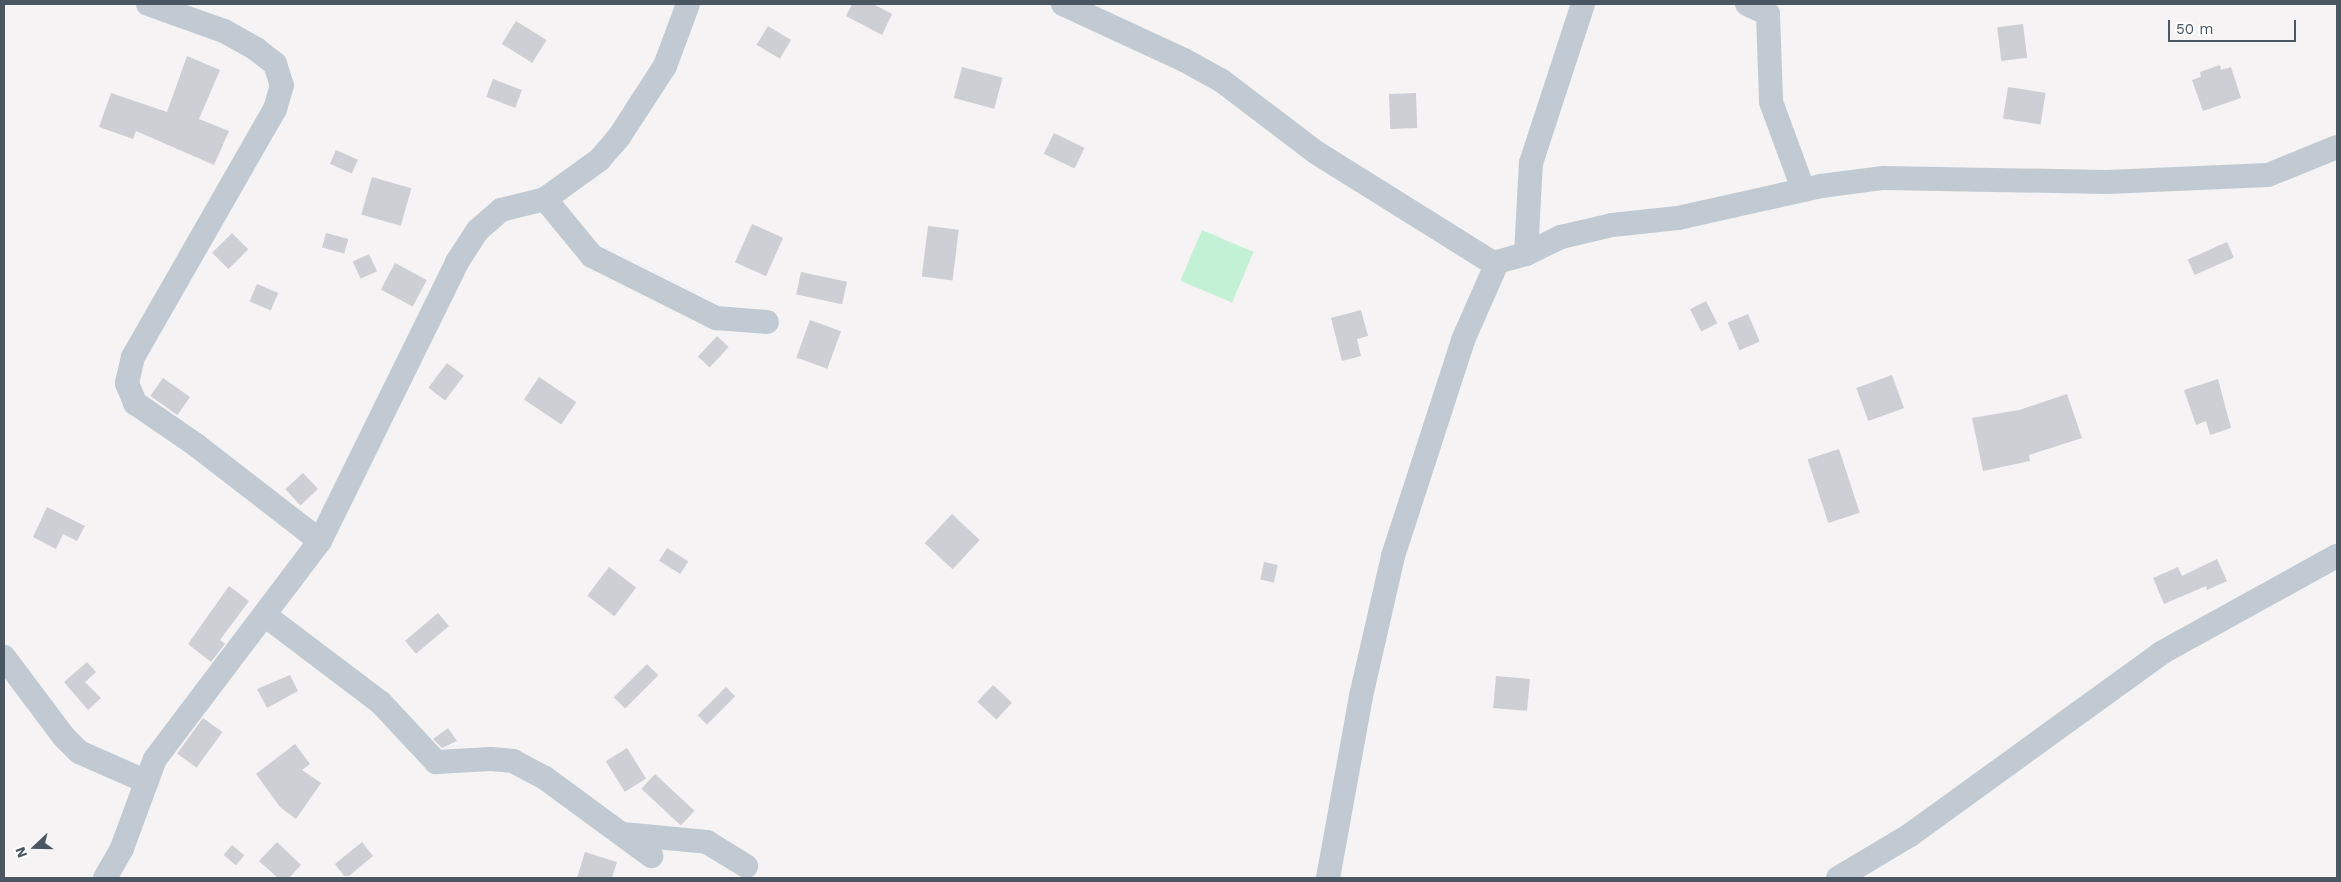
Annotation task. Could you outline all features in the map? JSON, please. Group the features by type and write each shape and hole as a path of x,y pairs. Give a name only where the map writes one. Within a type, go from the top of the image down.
{"street":[{"path":"148,4 224,31 256,48 275,64 282,85 275,109 133,357 127,383 135,403 196,445 320,541"},
{"path":"105,878 122,848 155,758 266,616 320,541 468,246 478,230 501,210 545,198 579,177 619,137 665,66 688,4"},
{"path":"1063,4 1184,60 1222,81 1317,153 1486,262 1497,263 1526,254 1561,237 1612,224 1678,218 1804,189 1883,178 2107,182 2268,175 2337,147"},
{"path":"1526,254 1531,163 1583,4"},
{"path":"1747,4 1768,14 1771,102 1804,189"},
{"path":"545,198 592,256 716,318 767,322"},
{"path":"1328,878 1361,696 1393,556 1463,340 1497,263"},
{"path":"1838,878 1910,835 2161,653 2337,556"},
{"path":"266,616 381,703 436,762 491,759 513,761 545,778 652,856"},
{"path":"4,657 64,737 79,752 147,782"},
{"path":"621,834 707,842 746,866"}],"green space":[{"path":"1202,230 1254,252 1232,303 1181,281"}],"building":[{"path":"852,4 873,4 892,14 882,35 846,16"},
{"path":"516,21 547,40 532,63 502,44"},
{"path":"2023,24 2027,58 2001,61 1997,27"},
{"path":"768,26 791,40 780,59 757,45"},
{"path":"187,56 220,70 199,119 229,131 214,165 136,131 133,139 99,127 111,93 167,112"},
{"path":"2220,65 2221,70 2231,67 2241,98 2203,111 2192,80 2201,77 2200,72"},
{"path":"962,67 1003,78 994,109 954,98"},
{"path":"493,79 522,90 515,108 486,97"},
{"path":"2008,87 2046,93 2041,125 2003,119"},
{"path":"1416,93 1417,128 1390,129 1389,94"},
{"path":"1054,133 1085,148 1074,169 1044,154"},
{"path":"336,150 358,160 352,173 330,164"},
{"path":"372,177 411,188 401,226 361,214"},
{"path":"752,224 783,238 766,276 735,262"},
{"path":"928,226 959,230 953,280 922,277"},
{"path":"232,233 248,249 228,269 212,253"},
{"path":"326,233 348,239 344,253 322,247"},
{"path":"2227,242 2234,258 2195,275 2188,259"},
{"path":"369,254 377,271 361,279 353,262"},
{"path":"395,263 427,280 413,306 381,289"},
{"path":"801,272 847,282 842,304 796,294"},
{"path":"257,284 278,293 271,310 250,301"},
{"path":"1706,301 1717,323 1701,331 1690,309"},
{"path":"1361,310 1368,336 1357,339 1361,356 1342,361 1331,318"},
{"path":"1748,314 1760,342 1739,350 1728,323"},
{"path":"810,320 841,331 827,369 796,358"},
{"path":"717,336 729,347 710,367 698,356"},
{"path":"447,363 464,376 445,400 428,388"},
{"path":"1892,375 1904,408 1868,421 1856,388"},
{"path":"539,377 576,402 561,425 524,399"},
{"path":"163,378 190,397 177,415 150,396"},
{"path":"2218,379 2231,428 2210,435 2206,421 2196,425 2184,390"},
{"path":"2067,394 2082,438 2029,455 2030,461 1983,471 1972,418 2019,410"},
{"path":"1839,449 1860,513 1828,523 1808,459"},
{"path":"303,473 318,489 300,505 285,489"},
{"path":"47,507 85,526 77,541 63,534 56,549 33,537"},
{"path":"952,514 980,540 953,569 925,543"},
{"path":"667,548 688,561 680,574 659,561"},
{"path":"2217,559 2227,581 2207,590 2206,586 2164,604 2153,578 2178,567 2182,576"},
{"path":"1264,562 1278,565 1274,583 1260,580"},
{"path":"609,567 636,587 614,616 587,596"},
{"path":"229,586 249,601 220,640 225,644 211,662 188,644"},
{"path":"438,613 449,626 416,654 405,641"},
{"path":"87,662 96,672 85,682 101,698 88,710 64,682"},
{"path":"647,664 658,675 625,709 614,697"},
{"path":"290,675 298,691 267,708 257,689"},
{"path":"1496,676 1530,679 1527,711 1493,708"},
{"path":"993,685 1012,703 996,720 977,702"},
{"path":"726,687 735,696 707,724 698,715"},
{"path":"203,718 222,732 197,768 177,754"},
{"path":"448,728 457,741 442,748 433,739"},
{"path":"295,744 310,764 302,770 321,783 296,819 280,807 256,774"},
{"path":"627,748 646,779 625,792 606,761"},
{"path":"655,774 694,811 681,825 641,789"},
{"path":"277,842 301,865 289,878 278,878 259,861"},
{"path":"362,842 373,856 349,876 344,876 335,864"},
{"path":"232,845 244,855 236,865 224,855"},
{"path":"585,852 617,862 612,878 577,878"}]}
